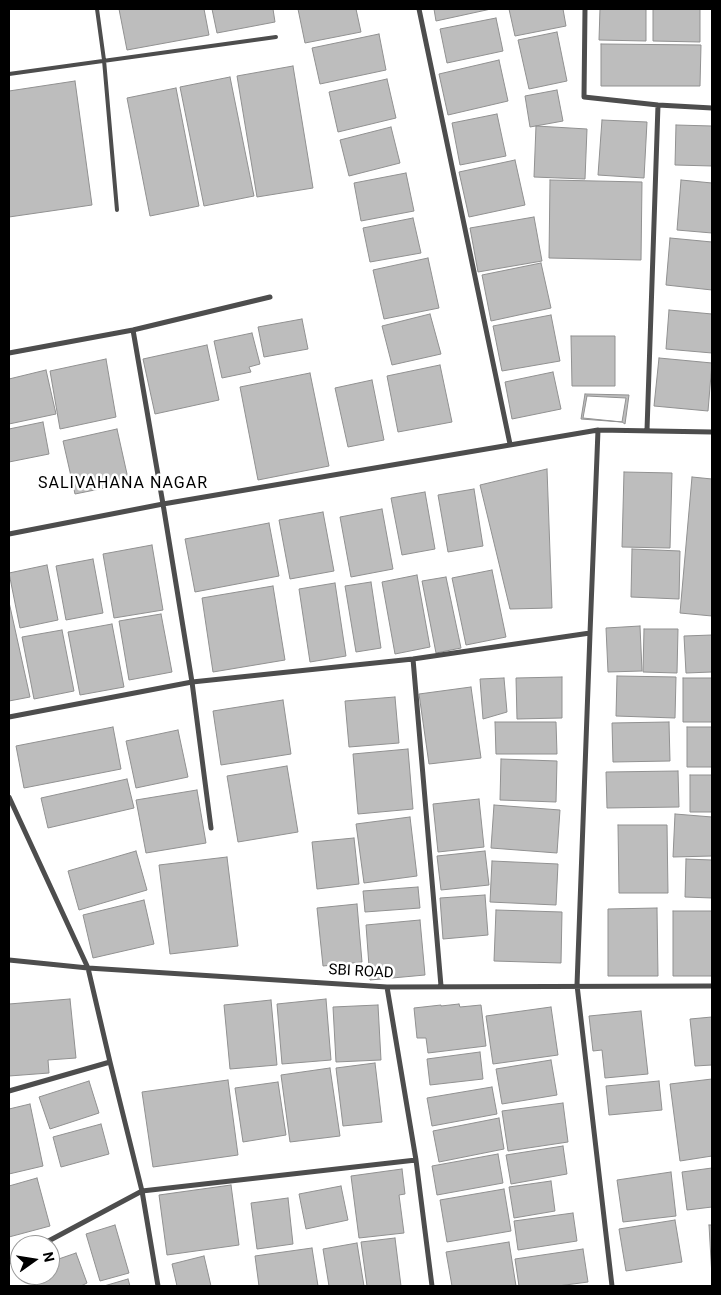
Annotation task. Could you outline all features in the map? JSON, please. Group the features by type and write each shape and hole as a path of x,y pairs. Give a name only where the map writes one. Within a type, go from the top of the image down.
{"street":[{"path":"418,9 510,444"},
{"path":"585,9 584,96 712,108"},
{"path":"647,430 658,104"},
{"path":"9,353 133,330 270,297"},
{"path":"133,330 192,682 211,828"},
{"path":"598,430 577,985 612,1286"},
{"path":"9,534 163,504 598,430 712,432"},
{"path":"9,717 192,682 413,659 590,633"},
{"path":"413,659 440,986"},
{"path":"9,797 88,968 142,1191 158,1286"},
{"name":"SBI ROAD","path":"9,960 88,968 387,986 712,986"},
{"path":"387,986 416,1160 432,1286"},
{"path":"9,1091 110,1062"},
{"path":"60,1235 142,1191 416,1160"}],"lane":[{"path":"97,9 104,60 117,210"},
{"path":"9,74 276,37"}],"building":[{"path":"119,9 204,9 209,35 127,50"},
{"path":"212,9 273,9 275,22 217,33"},
{"path":"298,9 356,9 361,32 305,43"},
{"path":"434,9 491,9 436,21"},
{"path":"509,9 563,9 566,26 515,36"},
{"path":"600,9 646,9 646,41 599,40"},
{"path":"653,9 700,9 700,42 653,41"},
{"path":"496,18 503,51 447,63 440,29"},
{"path":"557,32 567,81 529,89 518,40"},
{"path":"379,34 386,70 320,84 312,48"},
{"path":"601,44 701,45 700,86 601,86"},
{"path":"499,60 508,101 448,115 439,74"},
{"path":"293,66 313,188 257,197 237,76"},
{"path":"230,77 254,196 204,206 180,87"},
{"path":"387,79 396,118 338,132 329,92"},
{"path":"75,81 92,205 9,217 9,91"},
{"path":"176,88 199,206 150,216 127,98"},
{"path":"557,90 563,121 530,127 525,96"},
{"path":"497,114 506,156 460,165 452,123"},
{"path":"602,120 647,122 644,178 598,175"},
{"path":"676,125 712,126 712,166 675,165"},
{"path":"536,126 587,129 585,179 534,177"},
{"path":"391,127 400,163 349,176 340,140"},
{"path":"515,160 525,205 469,217 459,172"},
{"path":"406,173 414,211 361,221 354,183"},
{"path":"550,180 642,182 641,260 549,258"},
{"path":"681,180 712,183 712,233 677,230"},
{"path":"534,217 542,261 478,272 470,228"},
{"path":"413,218 421,253 370,262 363,228"},
{"path":"670,238 712,242 712,290 666,285"},
{"path":"428,258 439,308 384,319 373,270"},
{"path":"541,263 551,308 491,321 482,275"},
{"path":"669,310 712,314 712,353 666,349"},
{"path":"430,314 441,354 392,365 382,326"},
{"path":"551,315 560,361 502,371 493,326"},
{"path":"302,319 308,349 264,357 258,327"},
{"path":"252,333 260,364 249,367 251,372 222,378 214,341"},
{"path":"571,336 615,336 615,386 572,386"},
{"path":"207,345 219,400 155,414 143,359"},
{"path":"659,358 712,363 708,411 654,406"},
{"path":"106,359 116,417 60,429 50,371"},
{"path":"440,365 452,422 398,432 387,376"},
{"path":"46,370 56,414 9,424 9,379"},
{"path":"553,372 561,409 512,419 505,382"},
{"path":"310,373 329,466 258,480 240,387"},
{"path":"372,380 384,440 348,447 335,388"},
{"path":"585,394 629,395 625,424 622,422 581,419"},
{"path":"587,396 626,398 622,422 583,418"},
{"path":"43,422 49,454 9,462 9,429"},
{"path":"117,429 129,483 75,494 63,441"},
{"path":"547,469 552,608 510,609 480,485"},
{"path":"624,472 672,473 670,548 622,547"},
{"path":"692,477 712,479 712,616 680,613"},
{"path":"474,489 483,546 448,552 438,495"},
{"path":"425,492 435,549 402,555 391,498"},
{"path":"382,509 393,569 351,577 340,517"},
{"path":"323,512 334,571 290,579 279,520"},
{"path":"269,523 279,576 195,592 185,539"},
{"path":"152,545 163,610 114,618 103,554"},
{"path":"632,549 680,551 679,599 631,597"},
{"path":"93,559 103,613 66,620 56,566"},
{"path":"47,565 58,620 20,628 9,573"},
{"path":"492,570 506,637 466,645 452,578"},
{"path":"417,575 430,647 395,654 382,582"},
{"path":"446,577 461,648 436,653 422,581"},
{"path":"371,582 381,648 356,652 345,586"},
{"path":"335,583 346,656 310,662 299,589"},
{"path":"273,586 285,660 213,672 202,598"},
{"path":"9,602 30,697 9,701"},
{"path":"161,614 172,672 129,680 119,621"},
{"path":"112,624 124,687 80,695 68,632"},
{"path":"640,626 642,671 608,672 606,628"},
{"path":"644,629 678,629 677,673 643,672"},
{"path":"62,630 74,691 34,699 22,637"},
{"path":"712,635 712,672 686,673 684,636"},
{"path":"617,676 676,677 675,718 616,716"},
{"path":"562,677 562,718 517,719 516,678"},
{"path":"504,678 507,712 483,719 480,679"},
{"path":"683,678 712,678 712,722 683,722"},
{"path":"471,687 481,758 429,764 419,694"},
{"path":"395,697 399,743 349,747 345,701"},
{"path":"283,700 291,754 221,765 213,711"},
{"path":"495,722 556,722 557,754 496,754"},
{"path":"669,722 670,761 613,762 612,723"},
{"path":"113,727 121,769 24,788 16,746"},
{"path":"687,727 712,727 712,767 687,767"},
{"path":"178,730 188,777 136,788 126,741"},
{"path":"408,749 413,809 358,814 353,754"},
{"path":"501,759 557,761 556,802 500,800"},
{"path":"287,766 298,832 238,842 227,776"},
{"path":"678,771 679,807 607,808 606,772"},
{"path":"690,775 712,775 712,812 690,812"},
{"path":"127,779 134,808 48,828 41,798"},
{"path":"197,790 206,843 146,853 136,800"},
{"path":"479,799 484,847 438,852 433,804"},
{"path":"494,805 560,810 557,853 491,848"},
{"path":"675,814 712,817 712,856 673,857"},
{"path":"410,817 417,876 364,883 356,824"},
{"path":"618,825 667,825 668,893 619,893"},
{"path":"354,838 359,884 317,889 312,842"},
{"path":"136,851 147,890 79,910 68,871"},
{"path":"485,851 489,885 441,890 437,856"},
{"path":"227,857 238,946 170,954 159,865"},
{"path":"686,859 712,860 712,898 685,897"},
{"path":"492,861 558,864 556,905 490,902"},
{"path":"418,887 420,908 365,912 363,891"},
{"path":"485,895 488,935 443,939 440,898"},
{"path":"144,900 154,944 93,958 83,915"},
{"path":"357,904 362,962 323,966 317,908"},
{"path":"657,908 658,976 608,976 608,909"},
{"path":"496,910 562,912 561,963 494,961"},
{"path":"673,911 712,911 712,976 673,976"},
{"path":"420,920 425,975 370,980 366,925"},
{"path":"70,999 76,1058 48,1060 49,1073 9,1076 9,1004"},
{"path":"326,999 331,1060 282,1064 277,1004"},
{"path":"271,1000 277,1065 230,1069 224,1005"},
{"path":"459,1004 460,1007 481,1005 486,1046 428,1053 426,1038 417,1038 414,1008"},
{"path":"378,1005 381,1060 336,1062 333,1007"},
{"path":"551,1007 558,1055 493,1064 486,1016"},
{"path":"641,1011 648,1074 605,1078 602,1050 593,1051 589,1016"},
{"path":"712,1017 712,1065 695,1066 690,1019"},
{"path":"480,1052 483,1079 430,1085 427,1059"},
{"path":"551,1060 557,1095 502,1104 496,1069"},
{"path":"375,1063 382,1122 343,1126 336,1068"},
{"path":"330,1068 340,1136 290,1142 281,1075"},
{"path":"712,1079 712,1156 680,1161 670,1084"},
{"path":"228,1080 238,1155 153,1167 142,1092"},
{"path":"89,1081 99,1113 50,1129 39,1097"},
{"path":"659,1081 662,1110 609,1115 606,1086"},
{"path":"278,1082 286,1135 243,1142 235,1088"},
{"path":"492,1087 497,1114 432,1126 427,1098"},
{"path":"563,1103 568,1142 508,1151 502,1111"},
{"path":"30,1104 43,1166 9,1174 9,1109"},
{"path":"499,1118 504,1149 439,1162 433,1131"},
{"path":"101,1124 109,1154 61,1167 53,1137"},
{"path":"563,1146 567,1174 511,1184 506,1155"},
{"path":"498,1154 503,1183 437,1195 432,1166"},
{"path":"712,1168 712,1207 687,1210 682,1172"},
{"path":"402,1169 405,1194 399,1195 404,1233 359,1238 351,1176"},
{"path":"671,1172 676,1216 623,1222 617,1180"},
{"path":"37,1178 50,1226 10,1235 9,1237 9,1186"},
{"path":"551,1181 555,1211 514,1218 509,1187"},
{"path":"231,1185 239,1245 167,1255 159,1195"},
{"path":"341,1186 348,1220 306,1229 299,1194"},
{"path":"504,1189 511,1231 447,1242 440,1200"},
{"path":"288,1198 293,1244 257,1249 251,1203"},
{"path":"573,1213 577,1241 518,1250 514,1221"},
{"path":"675,1220 682,1262 626,1271 619,1229"},
{"path":"115,1225 129,1273 100,1281 86,1234"},
{"path":"709,1225 712,1225 712,1277"},
{"path":"395,1238 401,1286 367,1286 361,1242"},
{"path":"509,1242 516,1286 452,1286 446,1252"},
{"path":"357,1243 364,1286 329,1286 323,1249"},
{"path":"312,1248 318,1286 259,1286 255,1256"},
{"path":"583,1249 588,1282 558,1286 519,1286 515,1259"},
{"path":"76,1253 87,1283 81,1286 38,1286 60,1285 60,1259"},
{"path":"204,1256 211,1286 177,1286 172,1264"},
{"path":"128,1279 130,1286 104,1286"}],"district":[{"name":"SALIVAHANA NAGAR","path":"123,484"}]}
